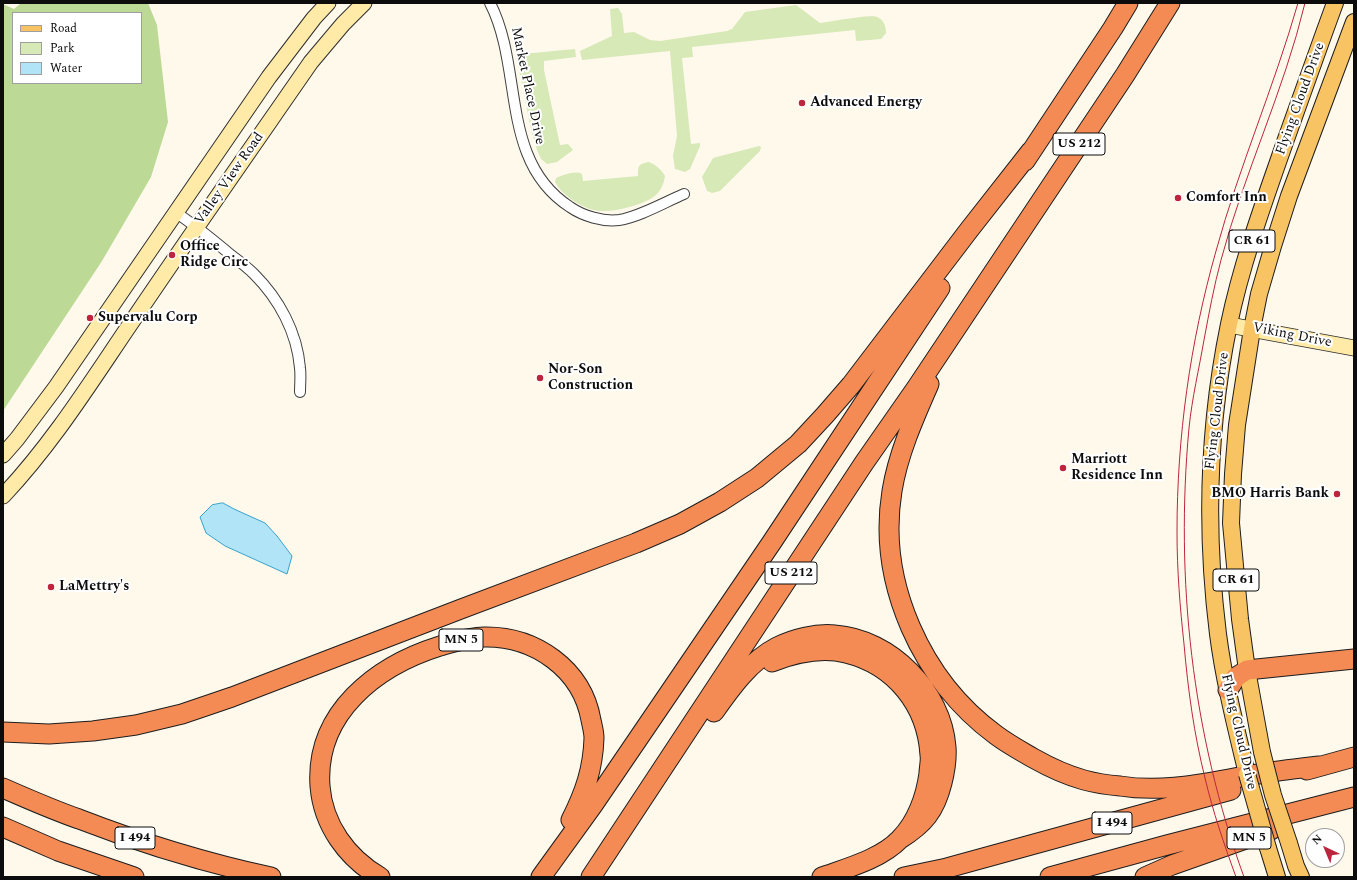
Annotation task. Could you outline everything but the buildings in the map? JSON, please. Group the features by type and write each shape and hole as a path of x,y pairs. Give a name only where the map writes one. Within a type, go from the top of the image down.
{"highway":[{"name":"US 212","path":"543,875 593,805 772,542 1113,28 1128,3"},
{"name":"US 212","path":"596,870 850,483 1125,75 1170,3"},
{"path":"3,732 49,734 93,732 136,725 189,712 636,543 680,524 720,502 757,478 798,444 825,415 851,385 1031,151"},
{"path":"985,283 932,377 911,424 900,458 892,491 890,554 895,583 905,614 918,642 934,669 952,694 995,735 1049,767 1083,780 1121,787 1157,789 1206,784 1264,773 1319,766"},
{"name":"MN 5","path":"380,877 352,857 339,840 328,820 321,799 319,773 322,750 332,726 347,703 366,684 392,666 423,652 456,641 484,637 511,639 535,647 560,663 578,684 589,707 594,736 592,766 583,796 543,875"},
{"path":"596,870 735,684 764,665 786,656 805,652 823,651 845,653 861,658 876,665 894,677 915,703 922,718 928,735 931,757 927,787 920,808 900,839 870,859 822,877"},
{"path":"1228,690 1236,677 1247,670 1354,659"},
{"name":"I 494","path":"904,877 955,866 1354,757"},
{"name":"I 494","path":"3,788 79,820 156,846 234,869 271,877"},
{"name":"MN 5","path":"1145,877 1172,865 1354,798"},
{"name":"I 494","path":"1050,877 1167,845 1354,798"},
{"name":"I 494","path":"3,827 58,851 134,877"}],"main road":[{"name":"Valley View Road","path":"3,455 17,439 56,386 269,77 328,3"},
{"name":"Valley View Road","path":"3,496 26,470 71,412 311,62 343,24 364,3"},
{"name":"Flying Cloud Drive","path":"1277,877 1253,798 1243,757 1228,690 1218,635 1210,556 1210,472 1219,379 1229,325 1245,262 1259,216 1335,3"},
{"name":"Flying Cloud Drive","path":"1301,877 1273,795 1262,752 1247,670 1240,619 1231,523 1233,474 1237,425 1252,328 1259,294 1281,221 1354,22"},
{"name":"Viking Drive","path":"1229,325 1252,328 1354,348"},
{"path":"1268,848 1268,877"}],"street":[{"name":"Market Place Drive","path":"490,3 500,24 520,132 528,157 540,179 561,202 577,212 607,220 620,220 684,194"},
{"path":"175,212 197,227 254,274 278,302 296,342 300,368 300,392"}],"green space":[{"path":"21,3 148,3 157,25 168,122 151,177 102,261 3,411 3,4 14,9"},
{"path":"796,5 820,23 859,17 877,17 884,24 886,33 881,39 857,41 855,30 692,47 693,57 682,58 691,144 700,143 700,146 690,169 685,172 675,169 673,156 677,136 670,51 582,60 580,51 612,36 610,9 618,8 622,14 624,33 634,32 650,40 660,41 727,31 732,29 745,12"},
{"path":"575,49 576,57 544,61 544,70 560,145 568,144 573,150 557,162 547,164 541,159 537,150 531,129 517,60 522,54"},
{"path":"759,146 761,147 760,151 720,191 712,193 707,191 702,177 713,158"},
{"path":"649,162 658,168 665,176 661,189 651,199 637,205 621,209 600,211 588,208 568,197 555,182 556,178 565,174 573,173 582,174 583,181 638,176 639,166"}],"water":[{"path":"223,503 265,523 277,536 292,556 287,574 225,546 206,533 200,517 212,505"}],"tram line":[{"path":"1236,877 1208,791 1201,761 1190,695 1179,588 1177,532 1179,461 1182,426 1192,355 1216,251 1235,189 1289,34 1298,3"},
{"path":"1244,877 1226,823 1200,712 1192,656 1187,599 1184,542 1185,485 1189,428 1194,395 1221,260 1230,228 1286,68 1305,3"}],"place":[{"name":"Advanced Energy","path":"802,103"},
{"name":"Comfort Inn","path":"1178,198"},
{"name":"Office Ridge Circ","path":"172,255"},
{"name":"Supervalu Corp","path":"90,318"},
{"name":"Nor-Son Construction","path":"540,378"},
{"name":"Marriott Residence Inn","path":"1063,468"},
{"name":"BMO Harris Bank","path":"1337,494"},
{"name":"LaMettry's","path":"51,587"}]}
